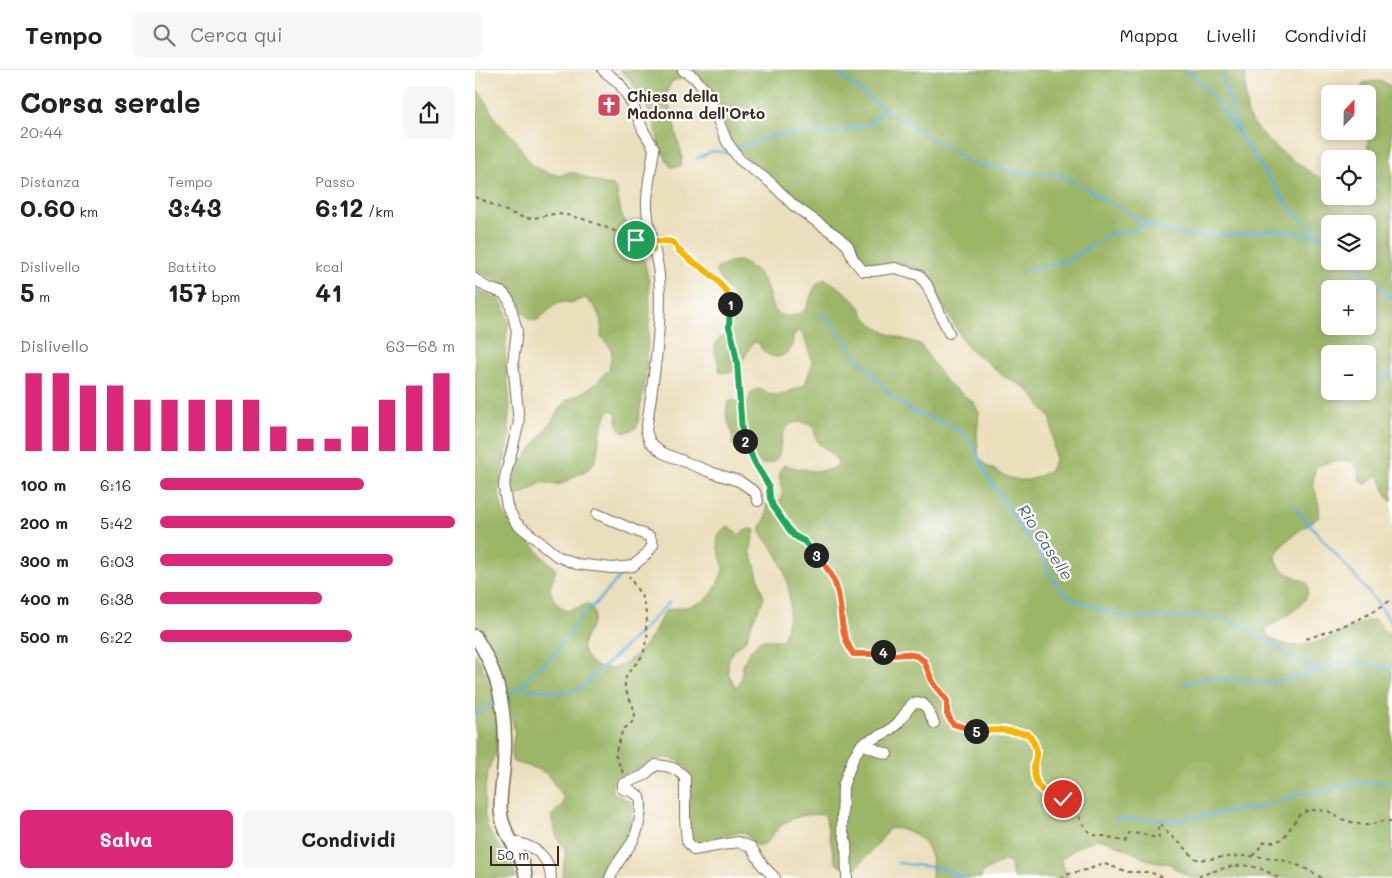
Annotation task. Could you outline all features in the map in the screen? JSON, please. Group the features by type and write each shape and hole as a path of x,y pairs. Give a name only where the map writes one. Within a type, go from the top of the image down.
{"street":[{"path":"683,70 695,78 707,93 727,142 741,160 770,182 793,205 848,246 853,259 863,271 895,268 919,275 927,285 949,333"},
{"path":"607,72 619,83 632,103 643,130 654,148 648,187 647,209 652,245 659,274 659,317 647,431 650,442 663,453 739,481 755,492 758,501"},
{"path":"475,279 486,287 503,293 509,300 517,331 513,362 519,422 505,476 504,489 507,506 516,523 557,556 569,562 613,568 624,567 633,566 647,554 653,545 650,537 597,514"},
{"path":"475,636 482,647 498,684 505,723 505,763 501,793 501,814 506,833 522,861 526,878"},
{"path":"847,878 846,842 843,828 843,786 850,764 862,744 887,732 898,723 911,704 923,704 934,723"},
{"path":"862,744 887,754"},
{"path":"610,878 619,859 632,842 642,805 640,797 623,789 623,784 643,776 656,765 677,769 685,777 687,841 694,850 738,842 751,847 763,866 775,878"},
{"path":"510,840 526,844 539,852 548,862 551,878"}],"path":[{"path":"475,197 523,218 539,218 555,214 570,216 652,245 655,242 666,241 674,243 678,250 699,264 703,270 717,278 726,290 730,302 729,327 737,362 742,431 749,453 769,486 773,506 793,535 804,541 831,574 837,590 841,626 846,642 853,654 874,654 882,651 893,655 906,654 917,656 924,661 933,683 947,701 947,714 953,724 981,731 1001,730 1028,734 1034,742 1037,754 1034,767 1041,791 1063,799 1073,806 1078,818 1095,835 1125,842 1130,833 1159,838 1158,828 1161,824 1166,833 1187,848 1193,858 1204,861 1216,857 1277,857 1307,868 1322,878"},
{"path":"624,567 643,600 647,618 648,639 644,645 643,654 630,670 625,680 625,693 634,705 635,716 630,725 623,728 615,754 627,782"},
{"path":"1306,639 1356,622 1392,600"},
{"path":"1253,856 1263,842 1283,839 1299,815 1309,810 1328,811 1341,819 1362,825 1392,821"},
{"path":"1060,878 1102,863 1128,872 1149,872 1165,878"},
{"path":"1199,878 1201,875 1241,864 1268,872 1278,878"}],"green space":[{"path":"620,70 1245,70 1245,94 1249,117 1264,136 1285,155 1321,178 1321,205 1376,205 1376,150 1368,150 1368,140 1376,140 1376,85 1362,85 1363,83 1375,81 1392,87 1392,502 1377,475 1365,484 1360,481 1359,471 1353,462 1333,462 1315,467 1313,483 1319,506 1319,517 1288,540 1275,557 1283,570 1307,583 1306,597 1295,610 1266,628 1266,634 1275,641 1285,644 1295,646 1306,645 1327,639 1361,623 1376,620 1380,624 1381,629 1392,637 1392,878 1193,878 1174,868 1171,864 1148,860 1109,841 1096,839 1078,847 1060,860 1069,878 1013,878 1010,862 1005,860 982,873 981,878 931,878 933,868 931,858 923,841 916,835 898,829 888,829 858,867 845,868 839,866 835,861 825,815 797,817 790,820 784,823 767,842 760,846 755,845 745,833 740,832 702,843 692,841 688,817 692,785 687,769 677,760 670,758 653,759 617,778 612,784 612,791 632,803 631,818 627,834 600,878 562,878 565,849 557,837 551,816 562,806 564,798 547,774 512,761 512,746 515,732 504,678 490,645 475,625 475,289 499,300 504,306 508,322 505,353 510,405 508,421 510,437 501,474 499,493 502,509 509,523 527,538 556,570 550,587 553,598 558,604 567,611 588,604 593,610 593,623 583,643 583,648 585,654 596,666 613,668 628,662 641,650 666,610 698,604 710,596 723,570 718,536 726,527 739,535 747,530 755,530 750,551 764,599 752,622 746,640 733,650 728,661 728,673 736,688 741,679 744,662 751,650 761,640 783,640 787,628 790,605 788,584 773,548 762,535 761,530 766,517 767,502 781,500 780,473 784,465 823,471 836,467 838,462 831,453 818,443 813,427 803,422 792,423 785,429 779,455 776,460 770,463 761,464 748,447 736,448 732,444 732,433 727,419 728,403 733,400 743,405 748,402 752,391 758,389 774,395 784,394 805,385 812,365 812,359 803,334 798,331 793,335 791,347 783,355 773,357 761,348 759,343 754,342 738,367 733,371 720,372 715,349 716,343 728,332 734,298 715,271 724,264 740,261 753,268 765,283 774,310 778,314 790,316 802,312 806,309 818,283 825,279 852,298 867,319 879,329 920,344 946,382 974,403 979,413 977,435 979,457 987,466 1007,477 1029,480 1050,470 1055,461 1051,419 1032,394 1023,386 1003,376 969,349 927,276 917,268 900,263 867,265 863,262 848,238 804,208 741,153 732,141 712,93 697,75 672,81 667,91 667,102 672,112 682,155 681,166 671,167 660,148 655,125 629,78"},
{"path":"475,89 481,94 496,120 514,138 531,165 545,172 560,176 567,173 575,173 613,186 617,192 621,214 629,228 630,243 645,262 649,284 650,311 645,380 637,427 623,433 618,427 616,412 609,410 601,428 596,459 586,471 557,485 543,482 516,496 512,489 513,475 516,468 566,401 593,386 609,369 612,353 610,347 601,336 599,314 594,306 585,298 571,303 556,304 539,319 533,321 526,315 511,289 475,271"},
{"path":"475,653 490,688 497,725 496,750 485,786 485,817 492,836 511,862 516,878 475,878"}],"waterway":[{"path":"833,70 883,108 969,162 1014,171 1064,176 1148,224 1181,235 1231,235 1276,230 1321,237"},
{"path":"1185,70 1191,72 1218,104 1292,211 1321,235"},
{"path":"1223,70 1223,78 1240,136"},
{"path":"736,149 772,136 833,133 871,123 883,109"},
{"path":"697,158 713,151 731,152"},
{"path":"1023,271 1067,261 1109,234 1127,232 1148,224"},
{"path":"1361,270 1392,299"},
{"path":"475,295 480,287"},
{"name":"Rio Caselle","path":"820,313 834,325 891,396 914,412 954,427 972,442 986,473 1017,522 1038,550 1054,581 1063,592 1074,600 1127,618 1203,616 1226,620 1249,629 1304,664 1321,670"},
{"path":"1376,379 1392,373"},
{"path":"1294,506 1377,602 1392,624"},
{"path":"520,687 551,658 578,620 623,573"},
{"path":"504,697 520,687 560,692 580,688 635,637 669,602"},
{"name":"Rio Caselle","path":"1184,684 1207,679 1263,682 1284,681 1342,663 1392,668"},
{"path":"475,714 497,701"},
{"name":"Rio Caselle","path":"1116,819 1178,820 1263,806 1300,793 1322,792 1351,784 1392,781"},
{"path":"898,863 946,869 966,878"}],"place":[{"name":"Chiesa della Madonna dell'Orto","path":"609,105"}],"route":[{"path":"636,240 653,249 651,240 674,243 678,250 699,264 703,270 717,278 726,290 730,302 729,327 737,362 742,431 749,453 769,486 773,506 793,535 804,541 831,574 840,604 841,626 846,642 853,654 874,654 882,651 893,655 906,654 917,656 924,661 933,683 947,701 947,714 953,724 981,731 1001,730 1028,734 1034,742 1037,754 1034,767 1041,791 1063,799"}]}
